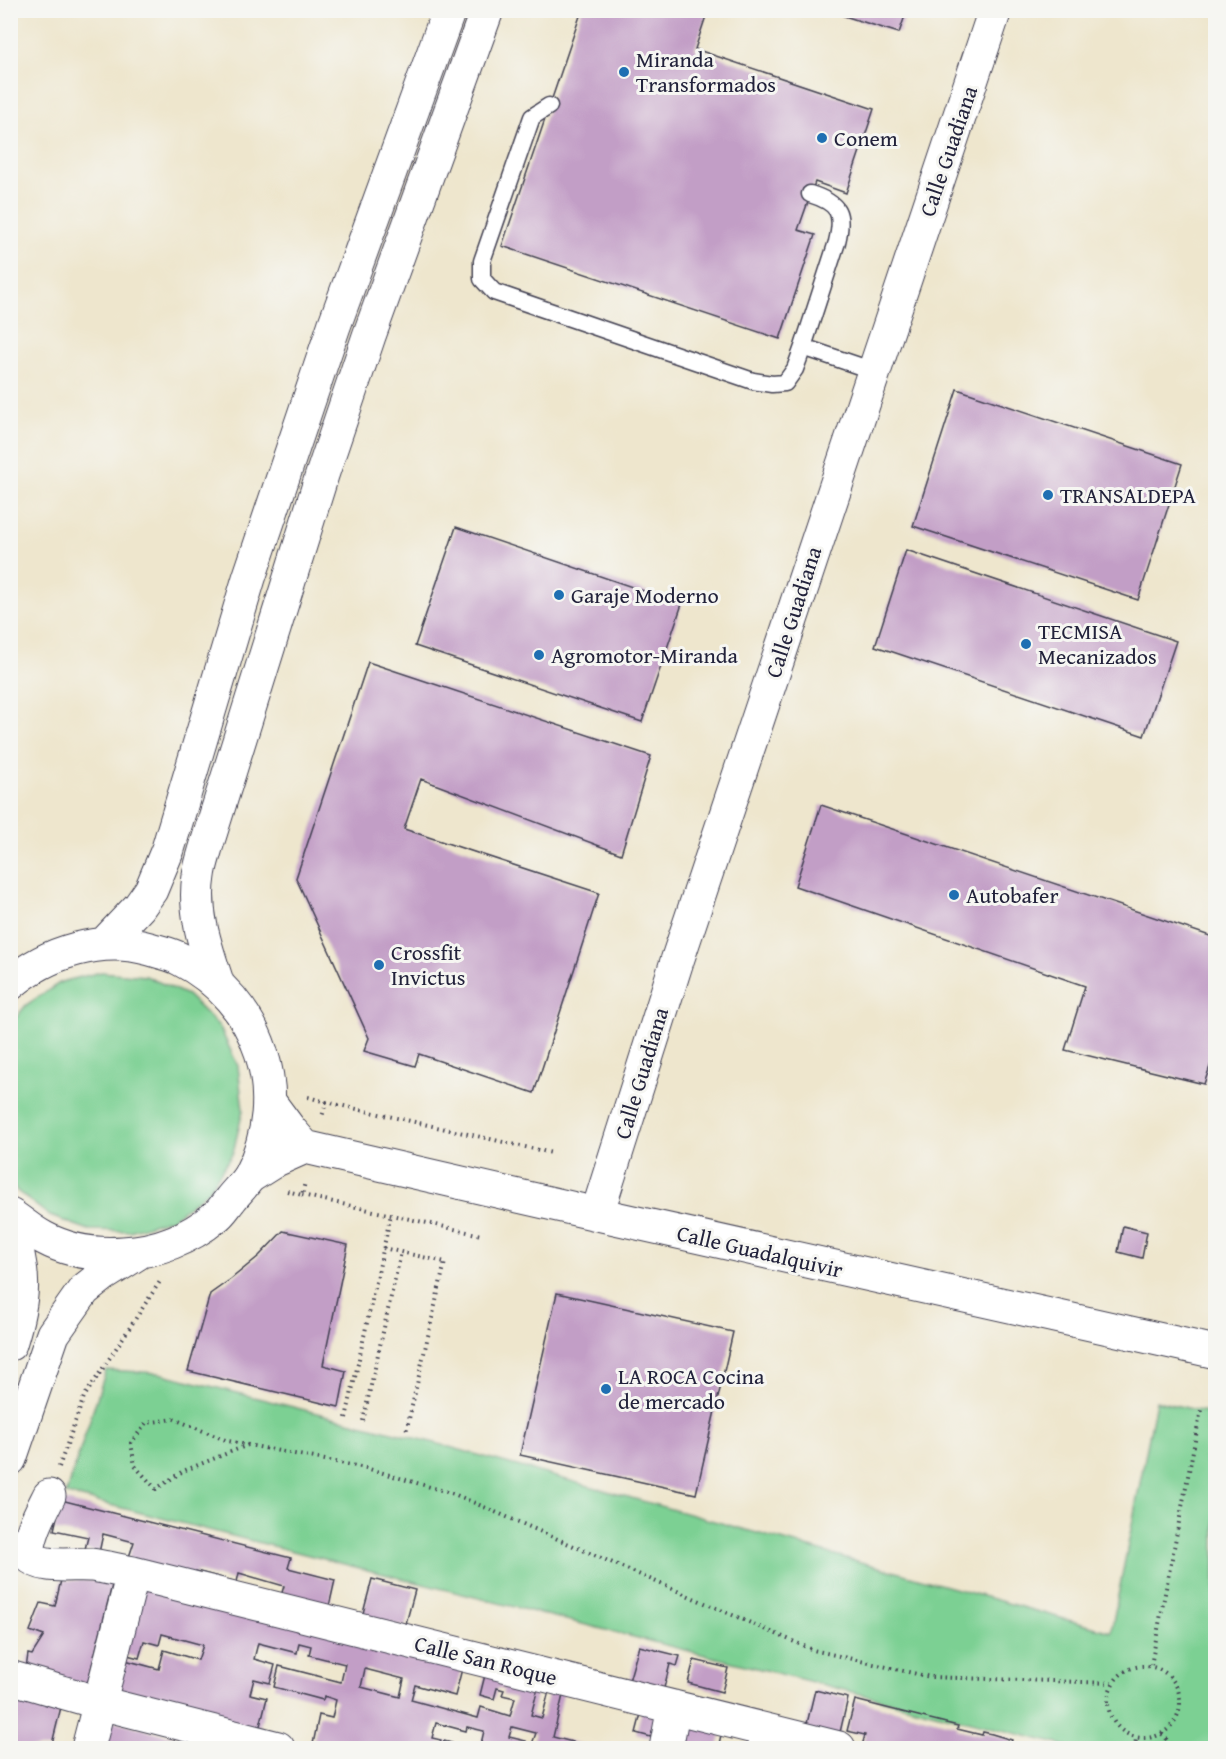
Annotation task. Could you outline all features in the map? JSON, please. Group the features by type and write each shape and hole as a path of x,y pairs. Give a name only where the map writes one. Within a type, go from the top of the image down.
{"street":[{"path":"104,944 139,907 151,890 168,849 249,579 349,284 449,10"},
{"path":"217,982 203,939 197,906 199,876 205,851 329,454 369,336 488,10"},
{"name":"Calle Guadiana","path":"597,1214 677,961 995,10"},
{"path":"10,984 50,958 76,948 104,944 141,946 180,958 217,982 245,1015 263,1054 270,1103 263,1145 249,1177 216,1217 177,1241 139,1252 108,1254 75,1250 45,1238 10,1215"},
{"path":"249,1177 276,1160 309,1148 290,1130 270,1103"},
{"name":"Calle Guadalquivir","path":"309,1148 1215,1352"},
{"path":"10,1226 20,1257 22,1279 22,1302 10,1344"},
{"path":"10,1459 53,1334 84,1290 139,1252"},
{"name":"Calle San Roque","path":"49,1496 28,1547 28,1555 34,1560 46,1563 90,1565 133,1573 839,1749"},
{"path":"88,1749 133,1573"},
{"path":"13,1678 99,1703 278,1749"},
{"path":"666,1749 674,1707"}],"lane":[{"path":"549,106 532,117 482,261 482,279 494,292 753,381 772,384 785,383 795,369 837,242 841,226 837,208 826,199 810,194"},
{"path":"803,346 874,371"}],"path":[{"path":"303,1096 552,1153"},
{"path":"302,1195 309,1148 326,1102"},
{"path":"285,1191 481,1235"},
{"path":"346,1418 391,1214"},
{"path":"49,1496 84,1397 166,1272 177,1241"},
{"path":"383,1248 445,1262 406,1432"},
{"path":"363,1421 401,1252"},
{"path":"1151,1665 1201,1410"},
{"path":"248,1445 183,1471 156,1489 135,1466 131,1443 146,1423 174,1419 228,1440 366,1468 454,1494 813,1650 930,1677 1112,1683"},
{"path":"1151,1665 1168,1673 1178,1687 1181,1705 1175,1722 1162,1734 1149,1738 1136,1738 1121,1730 1111,1717 1107,1700 1112,1683 1122,1672 1136,1666 1151,1665"},
{"path":"1162,1734 1174,1749"},
{"path":"1136,1738 1136,1749"}],"green space":[{"path":"101,972 146,976 187,995 219,1026 238,1066 243,1110 233,1153 208,1191 173,1218 130,1231 89,1230 50,1216 17,1191 11,1181 11,1024 26,1005 61,982"},
{"path":"106,1370 159,1373 435,1443 1111,1632 1156,1401 1215,1414 1215,1748 1074,1748 66,1494"}],"building":[{"path":"582,10 708,10 695,49 874,109 846,193 815,182 798,230 815,235 780,339 502,246"},
{"path":"825,10 907,10 899,33"},
{"name":"TRANSALDEPA","path":"957,389 1182,464 1138,600 913,526"},
{"path":"456,527 682,604 642,722 415,646"},
{"name":"TECMISA Mecanizados","path":"906,550 1176,641 1144,736 875,646"},
{"path":"368,662 651,756 621,854 421,779 404,829 599,893 534,1093 419,1054 415,1066 364,1051 369,1038 296,878"},
{"path":"821,805 1216,938 1216,1049 1204,1084 1065,1050 1085,986 795,886"},
{"path":"1123,1226 1147,1232 1142,1258 1118,1252"},
{"path":"283,1231 348,1245 323,1365 346,1371 339,1407 188,1371 210,1294 259,1256"},
{"path":"557,1293 733,1332 696,1494 520,1455"},
{"path":"61,1500 291,1558 288,1568 335,1580 328,1611 280,1599 284,1586 239,1573 237,1582 196,1571 195,1577 128,1560 134,1542 103,1534 99,1553 85,1549 88,1537 54,1530"},
{"path":"372,1579 415,1590 405,1627 362,1617"},
{"path":"61,1580 113,1581 87,1685 26,1669 28,1654 32,1655 44,1636 30,1631 41,1603 55,1606"},
{"path":"140,1585 463,1665 455,1696 415,1685 411,1700 478,1718 481,1707 510,1716 515,1698 502,1695 504,1690 497,1688 494,1699 480,1695 486,1671 539,1684 531,1715 542,1718 550,1687 564,1691 553,1737 596,1748 542,1748 532,1744 536,1733 512,1727 509,1737 526,1741 524,1748 480,1748 484,1731 467,1727 466,1731 436,1723 432,1738 441,1740 439,1748 331,1748 313,1744 319,1715 332,1718 336,1700 324,1696 323,1700 274,1687 279,1666 341,1682 345,1664 309,1655 311,1646 299,1643 297,1653 258,1643 254,1659 275,1665 270,1683 254,1679 250,1694 267,1698 259,1730 113,1691 121,1659 159,1669 164,1650 198,1660 203,1645 162,1634 159,1645 144,1641 139,1658 123,1654","holes":["365,1669 404,1679 400,1697 361,1687"]},
{"path":"639,1646 680,1656 677,1666 670,1664 662,1696 627,1688"},
{"path":"694,1660 728,1668 722,1692 688,1683"},
{"path":"815,1690 848,1698 838,1741 805,1732"},
{"path":"13,1695 61,1707 51,1748 10,1748 10,1707"},
{"path":"855,1700 958,1726 957,1729 982,1735 983,1732 992,1734 1029,1748 870,1748 862,1746 865,1735 847,1731"},
{"path":"642,1710 657,1714 651,1737 636,1733"},
{"path":"106,1719 183,1739 181,1748 98,1748"},
{"path":"688,1722 722,1731 718,1748 682,1748"},
{"path":"444,1741 470,1748 442,1748"}],"place":[{"name":"Miranda Transformados","path":"624,72"},
{"name":"Conem","path":"822,138"},
{"name":"TRANSALDEPA","path":"1048,495"},
{"name":"Garaje Moderno","path":"559,595"},
{"name":"TECMISA Mecanizados","path":"1026,644"},
{"name":"Agromotor-Miranda","path":"539,655"},
{"name":"Autobafer","path":"954,895"},
{"name":"Crossfit Invictus","path":"379,965"},
{"name":"LA ROCA Cocina de mercado","path":"606,1389"}]}
